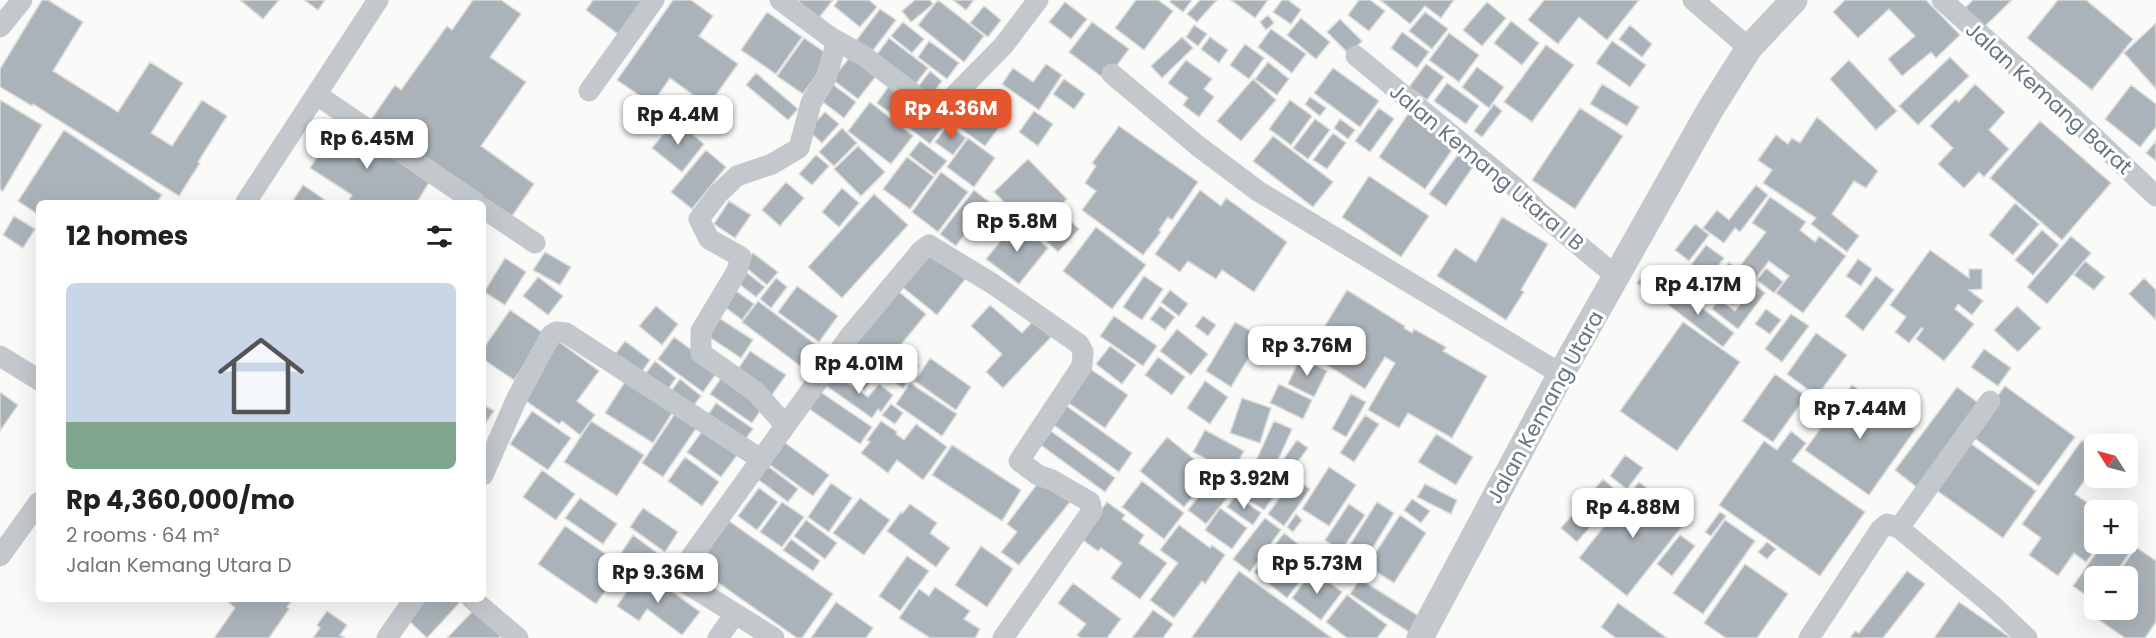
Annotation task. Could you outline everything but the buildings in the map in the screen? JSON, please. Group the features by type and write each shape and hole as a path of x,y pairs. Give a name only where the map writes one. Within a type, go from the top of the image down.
{"street":[{"path":"0,27 22,0"},
{"path":"247,200 378,0"},
{"path":"589,91 654,0"},
{"path":"784,1 837,41 864,56 932,108 938,110 1003,46 1038,0"},
{"path":"1693,0 1749,48"},
{"name":"Jalan Kemang Utara","path":"1420,638 1561,374 1710,111 1749,48 1794,0"},
{"name":"Jalan Kemang Barat","path":"1942,0 2074,118 2156,196"},
{"path":"785,426 756,392 701,353 701,331 737,272 741,257 709,239 699,219 718,194 737,176 772,164 799,148 811,103 825,78 837,41"},
{"name":"Jalan Kemang Utara I B","path":"1356,56 1515,187 1538,211 1617,277"},
{"path":"1112,74 1198,146 1258,191 1561,374"},
{"path":"316,94 472,200"},
{"path":"486,210 535,243"},
{"path":"774,638 686,583 682,575 691,557 850,336 921,251 929,245 993,284 1079,344 1083,352 1082,366 1020,460 1038,475 1052,480 1090,502 1092,511 1003,638"},
{"path":"486,468 517,398 550,335 556,332 566,333 762,460"},
{"path":"0,356 36,378"},
{"path":"1899,528 1990,400"},
{"path":"0,556 36,506"},
{"path":"1809,638 1880,530 1887,524 1899,528 1992,605 2027,638"},
{"path":"387,638 406,602"},
{"path":"476,602 518,638"},
{"path":"718,638 735,614"}]}
